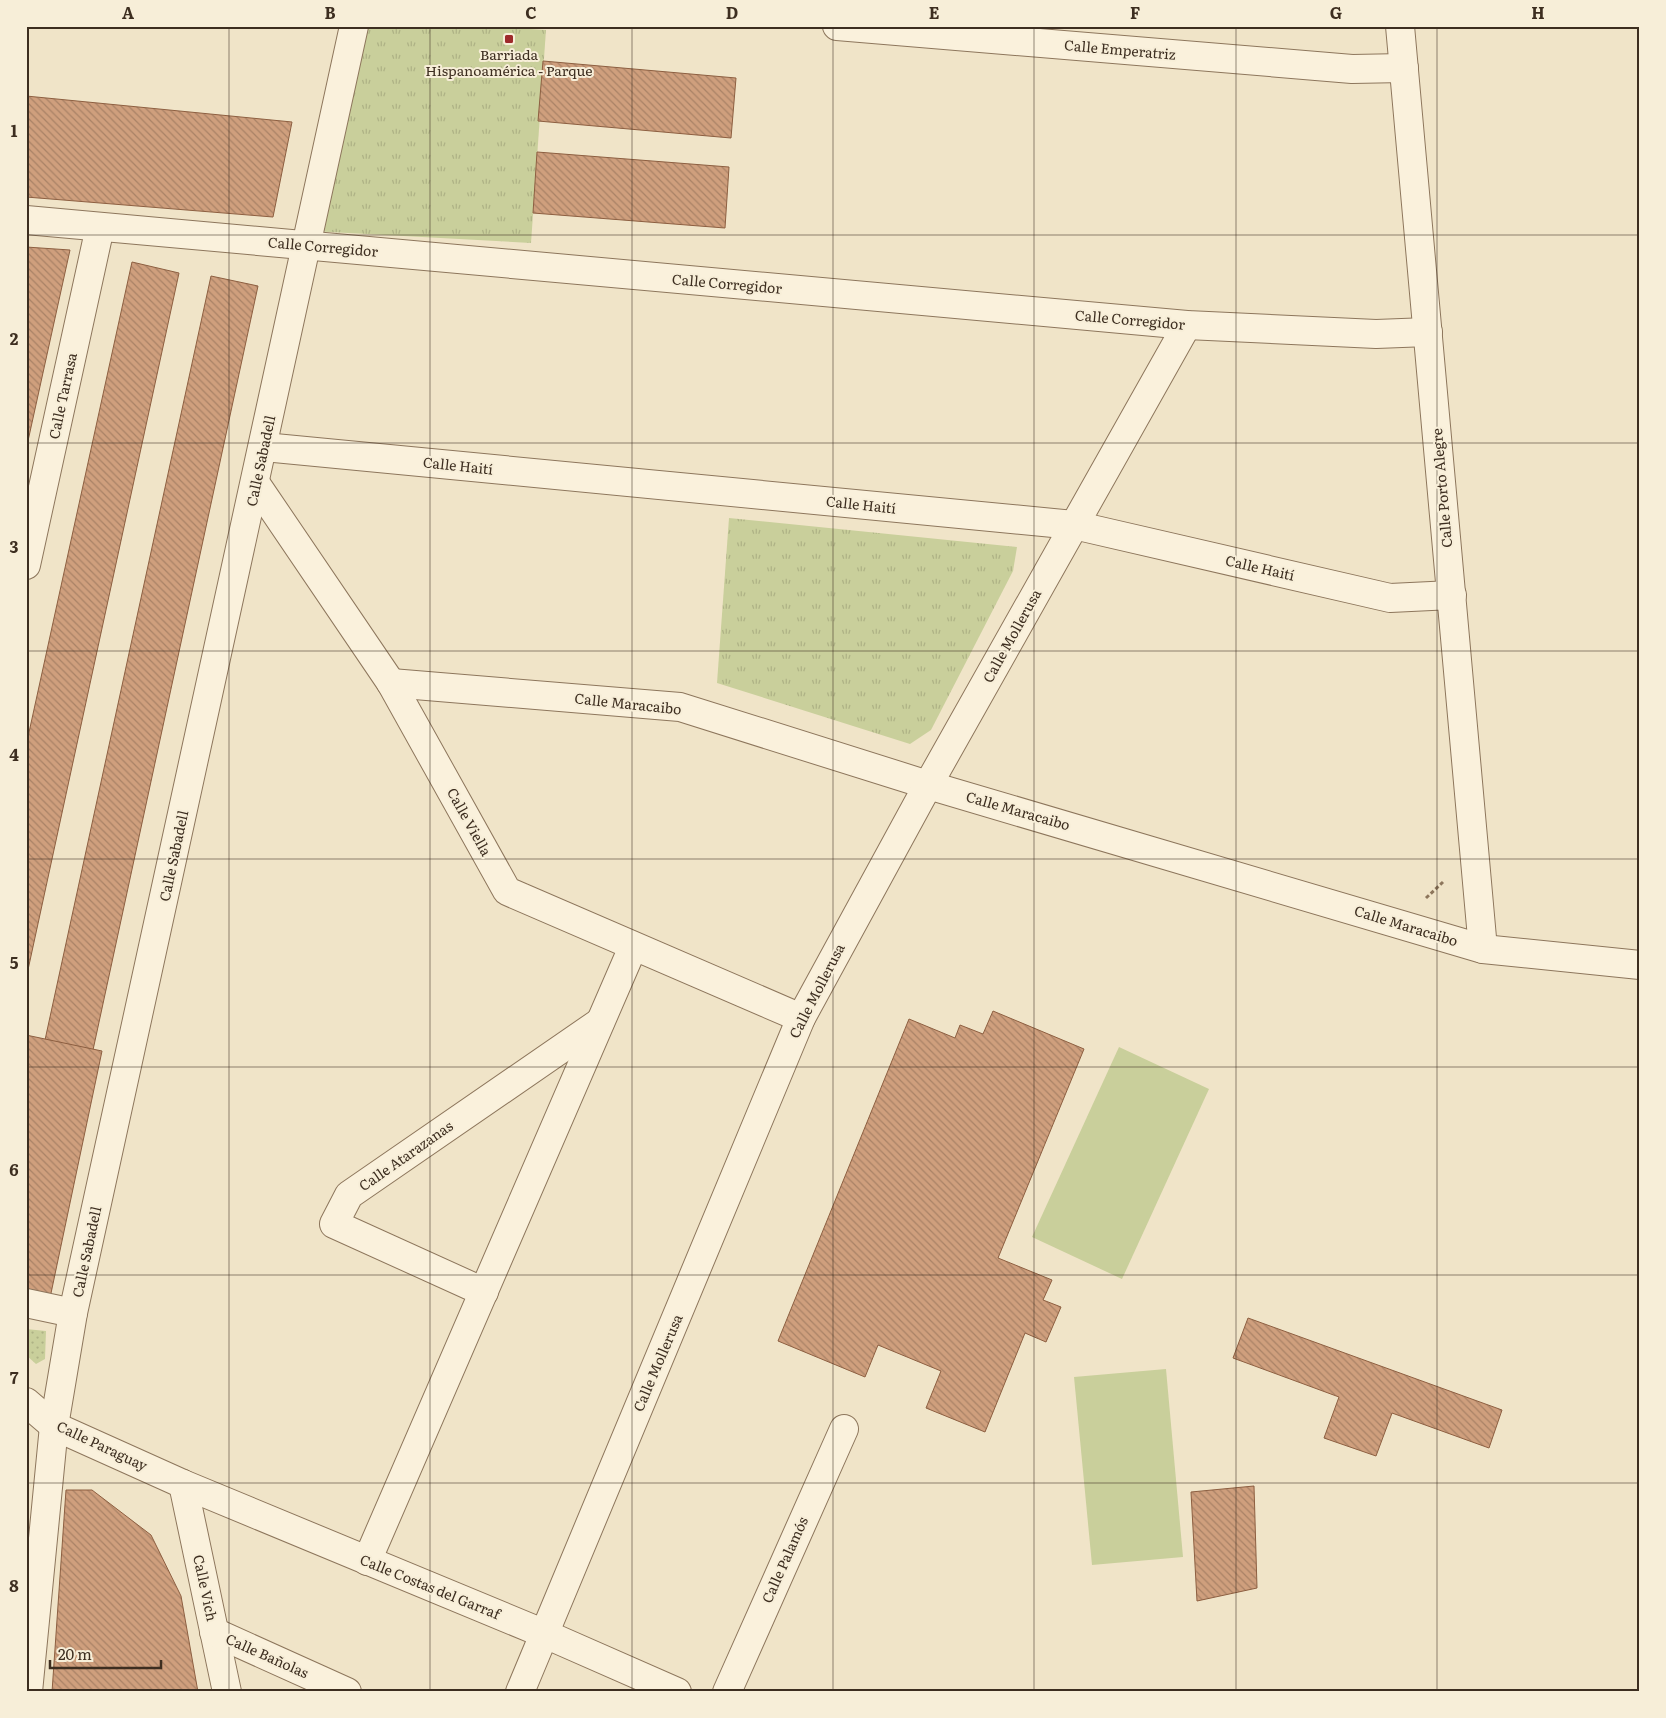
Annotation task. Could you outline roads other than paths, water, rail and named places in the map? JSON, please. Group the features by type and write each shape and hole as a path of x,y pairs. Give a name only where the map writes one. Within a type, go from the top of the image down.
{"street":[{"name":"Calle Sabadell","path":"28,1692 54,1426 74,1313 308,246 354,26"},
{"name":"Calle Emperatriz","path":"837,26 1352,69 1404,68"},
{"name":"Calle Porto Alegre","path":"1400,26 1483,949"},
{"name":"Calle Corregidor","path":"26,220 1187,325 1376,334 1428,332"},
{"name":"Calle Tarrasa","path":"26,565 100,227"},
{"name":"Calle Mollerusa","path":"520,1692 801,1018 928,785 1187,325"},
{"name":"Calle Haití","path":"264,447 1074,525 1390,598 1452,595"},
{"name":"Calle Viella","path":"256,484 391,683 507,891 801,1018"},
{"name":"Calle Maracaibo","path":"391,683 680,707 928,785 1483,949 1640,965"},
{"path":"367,1561 633,947"},
{"name":"Calle Atarazanas","path":"484,1292 334,1224 349,1195 600,1022"},
{"path":"26,1303 74,1313"},
{"name":"Calle Paraguay","path":"26,1402 54,1426 183,1484"},
{"name":"Calle Palamós","path":"727,1692 844,1429"},
{"name":"Calle Costas del Garraf","path":"183,1484 545,1634 677,1692"},
{"name":"Calle Vich","path":"183,1484 226,1692"},
{"name":"Calle Bañolas","path":"214,1632 347,1692"}],"place":[{"name":"Barriada Hispanoamérica - Parque","path":"509,39"}]}
